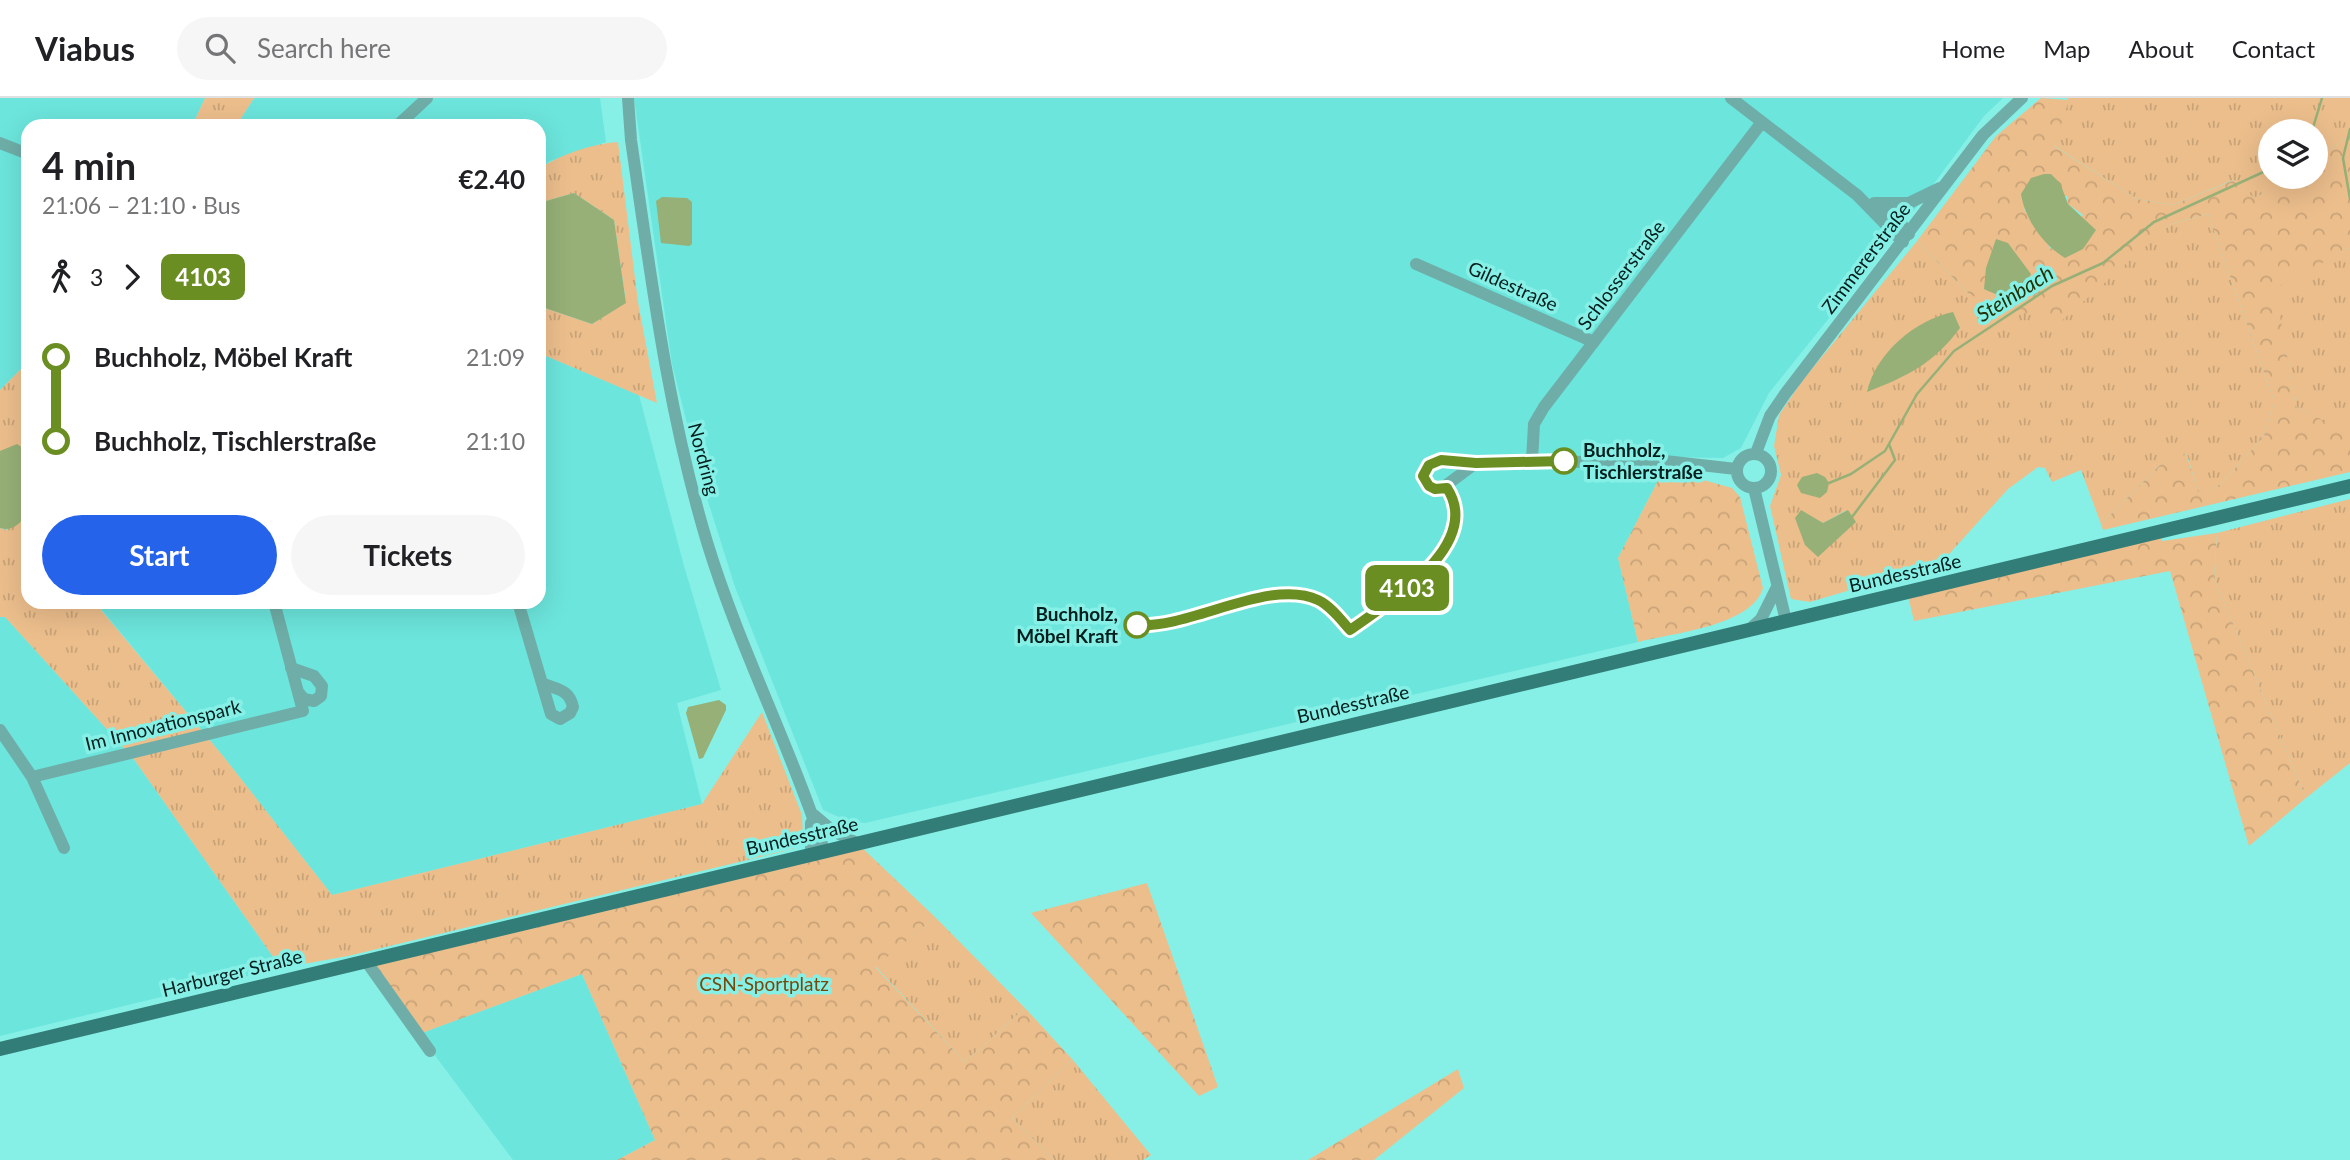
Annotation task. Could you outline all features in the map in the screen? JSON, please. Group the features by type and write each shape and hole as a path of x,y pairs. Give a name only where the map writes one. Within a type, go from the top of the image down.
{"main road":[{"name":"Bundesstraße","path":"366,961 2350,486"},
{"name":"Harburger Straße","path":"0,1049 366,961"}],"street":[{"path":"405,119 428,98"},
{"name":"Nordring","path":"628,98 632,151 678,435 708,545 734,620 793,761 811,812 818,852"},
{"path":"1731,98 1857,195 1906,238"},
{"name":"Zimmererstraße","path":"1756,453 1761,434 1777,405 1983,135 2022,98"},
{"name":"Schlosserstraße","path":"1532,461 1534,424 1762,122"},
{"path":"0,143 21,151"},
{"path":"1874,203 1909,203 1946,185"},
{"path":"1857,195 1895,216 1906,238"},
{"name":"Gildestraße","path":"1416,264 1594,342"},
{"path":"1756,453 1767,459 1771,471 1766,483 1754,488 1741,483 1736,469 1742,457 1756,453"},
{"path":"1476,463 1665,461 1736,469"},
{"path":"1754,488 1786,621"},
{"path":"1749,630 1761,619 1777,586"},
{"path":"276,609 296,691 309,701 318,699 323,692 314,676 291,668"},
{"path":"520,609 542,683"},
{"name":"Im Innovationspark","path":"32,777 303,710 296,691"},
{"path":"0,730 32,777 64,848"},
{"path":"811,812 833,831 857,842"},
{"path":"366,961 430,1051"}],"shaded area":[{"path":"0,98 205,98 195,119 21,119 21,369 0,390"},
{"path":"254,98 600,98 606,142 546,164 546,119 240,119"},
{"path":"634,98 2003,98 1984,116 1898,232 1769,393 1741,448 1723,458 1666,457 1664,469 1618,558 1638,642 865,823 848,821 823,810 735,587 701,479 672,364"},
{"path":"546,356 639,395 684,566 721,690 677,703 702,804 332,895 223,756 101,609 546,609"},
{"path":"0,617 5,617 133,758 281,968 0,1036"},
{"path":"582,974 655,1140 617,1160 513,1160 419,1034"}],"green space":[{"path":"205,98 254,98 240,119 195,119"},
{"path":"2041,98 2069,100 2054,146 2137,199 2173,205 2234,180 2254,198 2272,189 2328,189 2328,151 2350,135 2350,248 2275,288 2296,407 2350,434 2350,472 2103,530 2101,524 2160,465 2186,453 2199,495 2221,484 2264,436 2274,401 2208,214 2171,224 2058,324 1970,295 1917,241 1996,136","holes":["2067,196 2068,204 2083,215 2051,249 2024,209"]},
{"path":"2068,98 2350,98 2350,135 2328,151 2328,119 2258,119 2258,189 2272,189 2254,198 2233,180 2173,205 2137,199 2053,145"},
{"path":"618,142 638,302 657,403 546,356 546,308 592,324 626,302 614,220 574,193 546,201 546,165 597,145"},
{"path":"2208,214 2274,401 2264,436 2221,484 2199,496 2187,454 2160,465 2101,524 2081,470 2052,482 2045,468 2038,467 2008,489 1941,563 1810,602 1791,599 1770,506 1781,475 1774,446 1779,415 1802,381 1917,241 1970,295 2128,259 2171,224","holes":["1847,510 1805,545 1801,511 1823,523"]},
{"path":"2350,248 2348,435 2296,407 2274,287"},
{"path":"21,369 21,449 0,451 0,390"},
{"path":"1664,469 1732,488 1740,497 1763,588 1756,601 1728,619 1710,626 1638,642 1618,558"},
{"path":"2350,499 2350,763 2306,798 2214,578 2217,533"},
{"path":"21,511 21,609 101,609 223,756 332,895 702,804 762,712 802,815 803,836 793,849 348,956 281,968 133,758 5,617 0,617 0,528 7,530"},
{"path":"2159,532 2162,541 2217,533 2214,578 2306,798 2249,846 2170,571 1914,621 1907,592"},
{"name":"CSN-Sportplatz","path":"857,843 935,917 875,967 965,1062 1025,1008 1072,1059 1012,1118 1054,1160 617,1160 655,1140 582,974 419,1034 366,961"},
{"path":"1147,883 1218,1087 1199,1096 1031,913"},
{"path":"935,917 1025,1008 965,1062 875,966"},
{"path":"1072,1059 1151,1155 1143,1160 1054,1160 1012,1118"},
{"path":"1458,1069 1464,1088 1374,1160 1308,1160"}],"water":[{"path":"2051,174 2060,183 2068,204 2096,230 2083,249 2065,258 2042,239 2023,203 2021,194 2031,178"},
{"path":"574,193 614,220 626,303 592,324 546,308 546,201"},
{"path":"662,197 687,198 692,202 692,244 689,246 661,243 656,201"},
{"path":"1996,239 2008,243 2031,274 2018,294 2007,297 1984,289 1986,268"},
{"path":"1953,312 1960,328 1940,351 1908,374 1867,392 1879,364 1899,340 1925,322"},
{"path":"17,444 21,447 21,521 8,529 0,528 0,451"},
{"path":"1817,473 1829,483 1827,492 1820,498 1801,493 1797,485 1802,477"},
{"path":"1801,510 1823,523 1848,510 1856,522 1818,557 1805,545 1795,518"},
{"path":"719,700 726,705 726,710 703,758 699,759 686,713 688,707"}],"waterway":[{"name":"Steinbach","path":"2316,119 2322,98"},
{"path":"2350,129 2343,158 2350,199"},
{"name":"Steinbach","path":"1829,483 1851,474 1885,451 1917,394 1954,351 2052,286 2103,263 2154,222 2258,174"},
{"name":"Steinbach","path":"1852,517 1895,460 1889,444"}],"bus line":[{"name":"4103","path":"1137,625 1176,621 1230,605 1288,594 1318,600 1329,607 1350,630 1402,593 1427,569 1452,534 1457,520 1457,507 1447,488 1435,489 1425,481 1423,476 1429,465 1441,460 1476,463 1564,461"}],"place":[{"name":"Buchholz, Tischlerstraße","path":"1564,461"},
{"name":"Buchholz, Möbel Kraft","path":"1137,625"}]}
